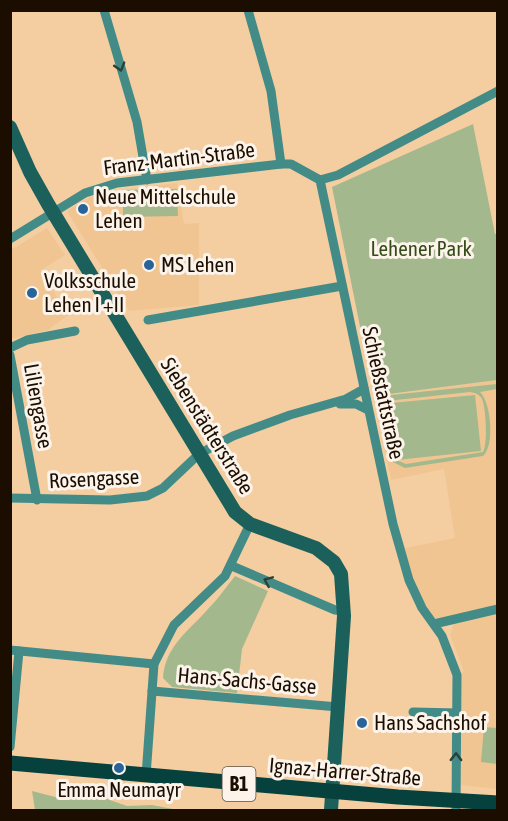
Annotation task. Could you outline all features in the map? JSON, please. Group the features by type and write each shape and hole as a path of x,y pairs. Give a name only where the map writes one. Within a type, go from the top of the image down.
{"main road":[{"name":"Ignaz-Harrer-Straße","path":"10,763 332,791 457,806 498,802"}],"street":[{"path":"105,10 137,122 147,180"},
{"path":"248,10 272,91 281,164 291,164 320,180 338,175 498,91"},
{"name":"Siebenstädterstraße","path":"10,126 15,151 235,512 250,524 316,549 334,562 344,587 344,610 331,810"},
{"name":"Franz-Martin-Straße","path":"10,239 96,188 281,164"},
{"name":"Schießstattstraße","path":"320,180 393,525 409,580 422,608 442,636 457,675 457,806"},
{"path":"148,320 342,286"},
{"path":"10,348 27,340 75,331"},
{"name":"Liliengasse","path":"10,355 37,500"},
{"path":"326,406 364,389"},
{"path":"326,406 356,404 368,410"},
{"name":"Rosengasse","path":"10,498 125,500 147,496 163,488 199,454 233,436 290,415 326,406"},
{"path":"146,776 154,664 174,625 213,590 232,566 250,524"},
{"path":"232,566 335,610 344,610"},
{"path":"434,624 498,609"},
{"path":"10,747 15,651"},
{"name":"Hans-Sachs-Gasse","path":"15,651 154,664"},
{"name":"Hans-Sachs-Gasse","path":"152,691 338,707"},
{"path":"412,712 457,713"}],"shaded area":[{"name":"MS Lehen","path":"177,183 184,224 199,223 199,305 129,311 67,211 90,197 108,192"},
{"name":"Volksschule Lehen I +II","path":"47,228 65,255 41,270 68,315 48,330 11,339 11,250"},
{"path":"497,380 497,789 461,785 457,675 464,671 450,635 455,620 434,624 422,608 401,549 455,538 444,469 391,480 374,397"}],"green space":[{"name":"Lehener Park","path":"473,124 495,234 497,234 497,380 374,396 332,187"},
{"path":"177,189 178,216 123,217 123,190"},
{"path":"497,384 497,389 480,392 484,397 489,414 490,434 487,451 483,456 405,468 391,461 381,416 384,405 391,395","holes":["470,392 478,395 482,399 485,418 486,442 483,452 406,464 394,459 385,416 391,403 396,400"]},
{"path":"475,395 481,451 397,460 391,403"},
{"path":"235,576 268,591 242,649 237,693 172,687 163,678 168,657 173,648"},
{"path":"484,727 497,728 497,764 481,762"},
{"path":"32,791 63,799 101,797 127,806 152,805 178,810 35,810"}],"place":[{"name":"Neue Mittelschule Lehen","path":"83,209"},
{"name":"MS Lehen","path":"149,265"},
{"name":"Volksschule Lehen I +II","path":"32,293"},
{"name":"Hans Sachshof","path":"362,723"},
{"name":"Emma Neumayr","path":"119,768"}]}
